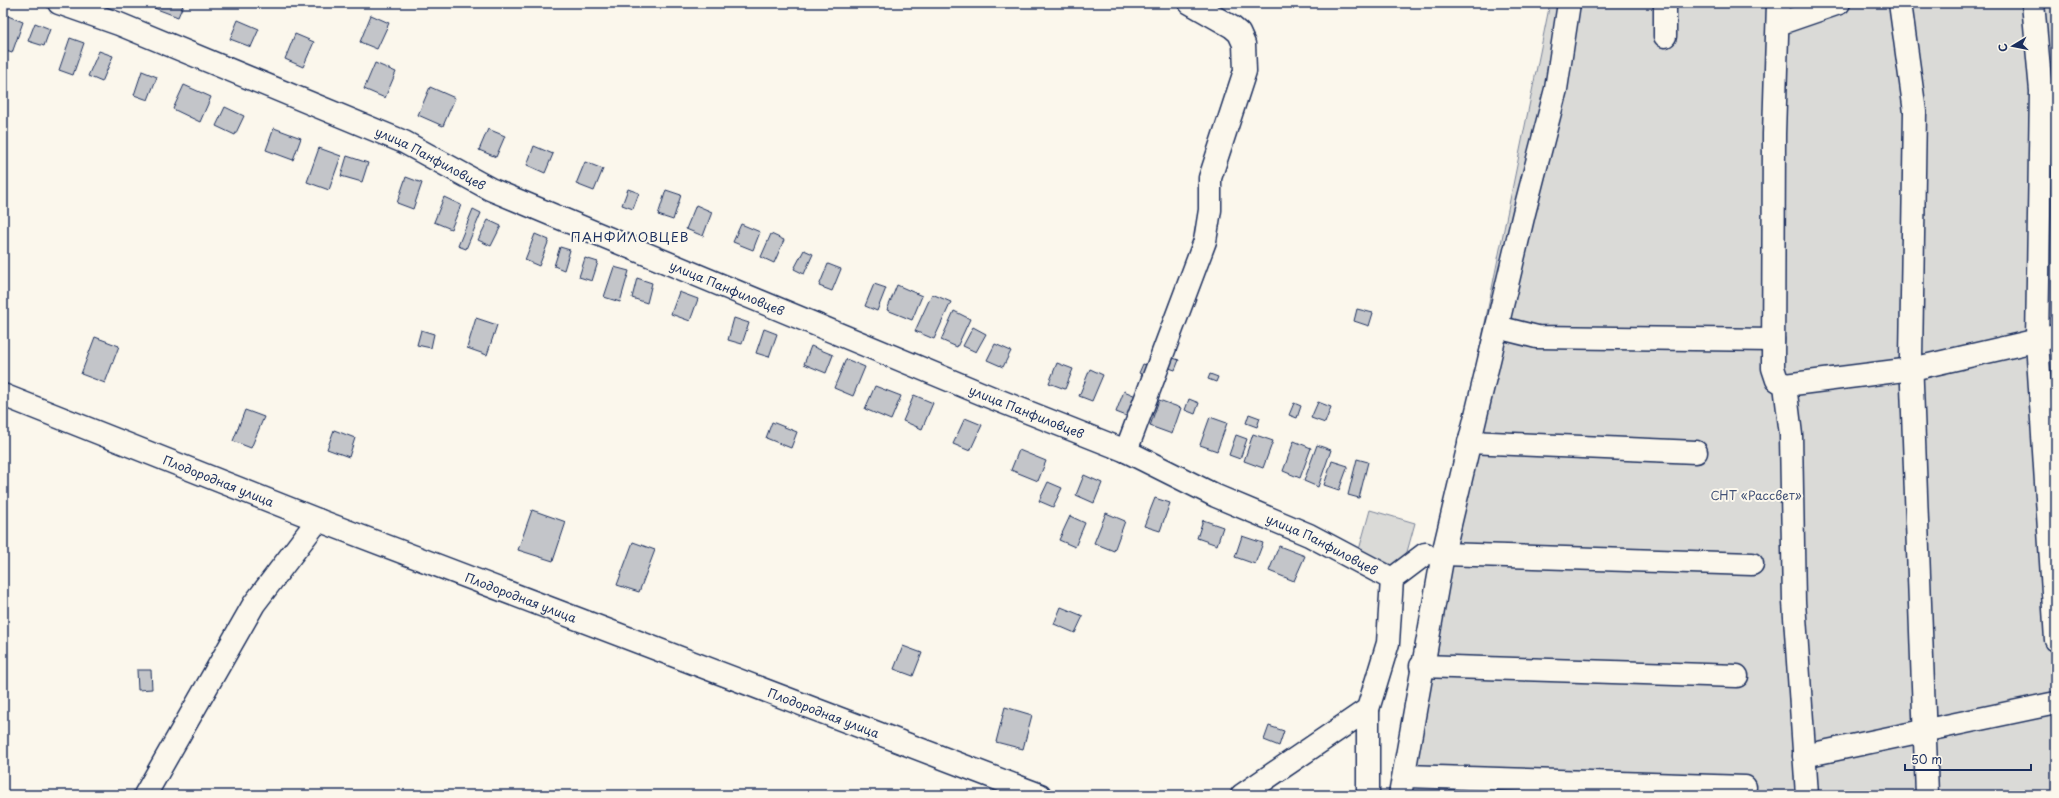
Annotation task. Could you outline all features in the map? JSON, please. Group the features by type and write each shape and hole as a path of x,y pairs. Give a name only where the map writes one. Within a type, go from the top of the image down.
{"street":[{"name":"улица Панфиловцев","path":"59,3 119,24 404,142 490,190 982,394 1126,451 1216,496 1309,535 1392,580"},
{"path":"1126,451 1205,241 1210,210 1210,178 1245,71 1244,44 1239,33 1190,3"},
{"path":"1569,3 1556,89 1469,442 1434,554 1421,666 1402,786 1745,787"},
{"path":"1665,3 1665,36"},
{"path":"1839,3 1778,14 1774,142 1773,340 1773,368 1777,380 1785,385 1912,369 2046,339"},
{"path":"1900,3 1915,112 1912,369 1927,795"},
{"path":"2034,3 2041,91 2046,339 2056,640"},
{"path":"1497,327 1537,337 1773,340"},
{"path":"1785,385 1791,434 1794,602 1807,795"},
{"name":"Плодородная улица","path":"3,395 318,520 1040,795"},
{"path":"1469,442 1696,452"},
{"path":"144,795 254,604 318,520"},
{"path":"1368,795 1368,709 1388,643 1392,580 1434,554 1752,564"},
{"path":"1421,666 1737,676"},
{"path":"1804,756 2056,703"},
{"path":"1242,795 1368,709"}],"green space":[{"name":"СНТ «Рассвет»","path":"1550,3 2056,3 2056,795 1389,795"},
{"path":"1370,510 1415,523 1402,570 1357,557"}],"building":[{"path":"156,3 184,3 178,17 154,8"},
{"path":"3,14 23,22 12,53 3,50"},
{"path":"371,15 389,23 377,49 360,42"},
{"path":"238,20 259,29 251,47 230,39"},
{"path":"35,23 50,29 44,46 28,41"},
{"path":"295,34 314,42 303,67 285,59"},
{"path":"70,38 84,43 73,75 59,70"},
{"path":"99,51 113,56 102,82 88,76"},
{"path":"375,63 396,72 385,98 364,89"},
{"path":"142,71 157,77 148,100 134,95"},
{"path":"184,85 211,97 200,122 173,109"},
{"path":"430,87 455,98 443,126 418,115"},
{"path":"225,107 244,116 235,135 216,126"},
{"path":"274,128 301,138 293,160 266,150"},
{"path":"488,129 505,136 496,157 479,150"},
{"path":"534,146 553,154 545,173 527,165"},
{"path":"319,148 341,156 329,190 307,182"},
{"path":"347,156 368,163 362,182 341,176"},
{"path":"585,162 603,169 594,191 576,184"},
{"path":"406,177 422,183 413,209 397,203"},
{"path":"628,189 639,193 633,209 622,205"},
{"path":"666,190 681,195 673,220 658,215"},
{"path":"444,197 461,205 451,229 434,222"},
{"path":"696,205 712,212 703,236 686,229"},
{"path":"473,209 481,213 466,249 458,246"},
{"path":"488,220 501,226 491,246 478,240"},
{"path":"741,224 760,232 753,250 733,242"},
{"path":"535,234 549,240 539,266 525,260"},
{"path":"771,234 784,240 774,263 761,257"},
{"path":"560,247 570,250 564,270 554,266"},
{"path":"804,250 813,254 804,274 794,269"},
{"path":"585,258 598,262 592,281 579,277"},
{"path":"828,264 841,269 832,291 819,286"},
{"path":"614,267 629,271 620,302 604,297"},
{"path":"637,278 652,283 647,303 632,298"},
{"path":"874,284 886,288 877,311 865,306"},
{"path":"897,285 922,296 912,320 887,310"},
{"path":"679,292 698,299 690,321 671,314"},
{"path":"932,294 951,302 934,339 915,331"},
{"path":"1357,309 1373,313 1369,326 1354,321"},
{"path":"954,311 970,319 957,347 941,340"},
{"path":"476,318 497,325 487,355 467,348"},
{"path":"734,318 749,323 742,344 728,340"},
{"path":"973,327 986,334 976,352 963,346"},
{"path":"764,329 777,334 769,357 756,353"},
{"path":"421,330 434,334 431,348 417,345"},
{"path":"95,337 119,346 105,383 81,374"},
{"path":"995,344 1011,351 1003,367 987,360"},
{"path":"811,346 833,355 826,373 804,364"},
{"path":"1170,357 1179,360 1175,370 1166,367"},
{"path":"846,359 865,367 853,396 834,388"},
{"path":"1057,363 1073,369 1065,389 1049,383"},
{"path":"1143,364 1150,366 1146,376 1139,373"},
{"path":"1090,369 1103,375 1092,401 1079,396"},
{"path":"1210,374 1218,377 1216,382 1208,379"},
{"path":"875,386 901,396 891,420 865,409"},
{"path":"1124,391 1136,396 1129,417 1116,412"},
{"path":"914,395 933,403 922,429 903,421"},
{"path":"1189,399 1199,403 1195,414 1185,410"},
{"path":"1159,400 1181,408 1172,434 1150,426"},
{"path":"1318,402 1331,407 1325,423 1311,418"},
{"path":"1294,403 1301,406 1297,418 1289,415"},
{"path":"245,410 264,417 251,448 233,441"},
{"path":"1249,414 1260,418 1257,427 1246,423"},
{"path":"1210,417 1227,423 1217,451 1200,445"},
{"path":"965,418 982,425 970,451 953,444"},
{"path":"772,422 797,432 791,448 766,438"},
{"path":"334,430 355,438 349,457 327,449"},
{"path":"1253,434 1273,441 1263,468 1244,461"},
{"path":"1236,435 1247,439 1240,459 1229,455"},
{"path":"1294,441 1311,448 1300,478 1283,471"},
{"path":"1317,445 1331,450 1318,487 1304,481"},
{"path":"1019,450 1046,461 1038,481 1011,470"},
{"path":"1357,459 1368,462 1359,498 1348,495"},
{"path":"1332,461 1348,466 1339,490 1324,485"},
{"path":"1084,475 1102,483 1094,503 1076,495"},
{"path":"1048,482 1062,488 1053,507 1039,501"},
{"path":"1155,498 1170,503 1160,531 1144,526"},
{"path":"532,510 566,522 553,561 518,550"},
{"path":"1106,513 1125,521 1114,551 1094,543"},
{"path":"1070,516 1085,523 1075,547 1059,540"},
{"path":"1203,520 1223,527 1217,545 1197,538"},
{"path":"1242,536 1263,543 1255,564 1235,557"},
{"path":"633,542 655,550 639,592 617,585"},
{"path":"1279,546 1305,556 1294,581 1269,571"},
{"path":"1061,607 1083,616 1075,633 1054,624"},
{"path":"903,646 922,653 913,676 894,669"},
{"path":"137,670 151,670 152,689 138,690"},
{"path":"1005,707 1032,715 1023,749 996,742"},
{"path":"1269,726 1284,731 1279,746 1264,740"}],"district":[{"name":"ПАНФИЛОВЦЕВ","path":"630,236"}]}
